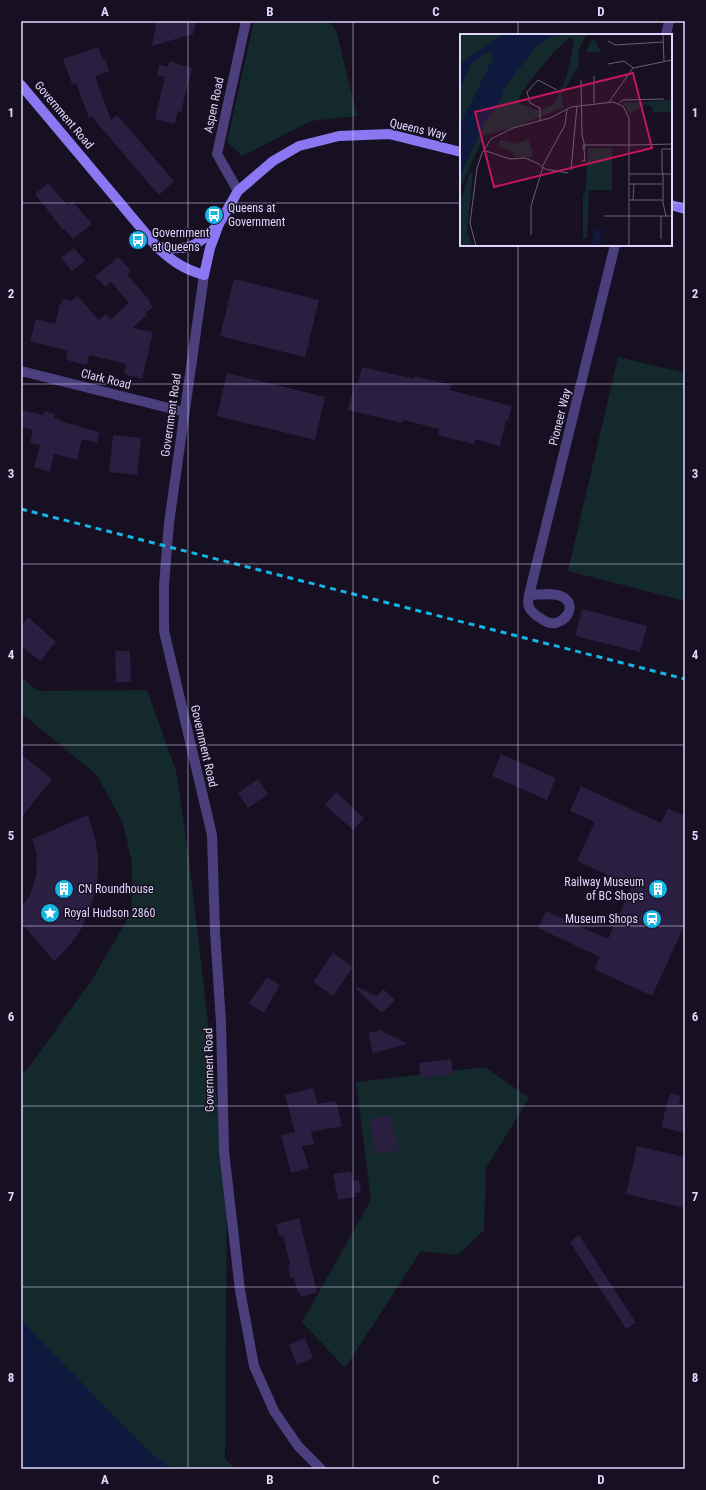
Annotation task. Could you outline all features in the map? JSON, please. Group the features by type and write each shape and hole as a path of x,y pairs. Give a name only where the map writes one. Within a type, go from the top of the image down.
{"street":[{"name":"Aspen Road","path":"238,190 217,154 246,21"},
{"path":"666,34 669,21"},
{"name":"Government Road","path":"21,85 158,247 171,260 181,267 204,275 166,546 164,631 212,835 215,932 221,1022 224,1151 240,1290 254,1366 274,1411 298,1446 321,1469"},
{"name":"Queens Way","path":"204,275 210,248 219,224 238,190 273,161 299,146 338,136 389,134 460,152"},
{"path":"672,205 685,209"},
{"path":"158,247 174,249 189,248 205,239 219,224"},
{"name":"Pioneer Way","path":"529,595 615,246"},
{"name":"Clark Road","path":"21,371 185,412"}],"green space":[{"path":"254,21 328,21 336,30 357,116 311,121 242,156 227,142"},
{"path":"618,357 685,373 685,601 568,571"},
{"path":"21,677 38,691 147,690 176,771 188,851 227,1185 225,1459 236,1469 21,1469 21,1071 26,1071 92,980 131,913 132,863 123,823 97,775 21,713"},
{"path":"485,1067 529,1098 486,1168 484,1230 458,1255 421,1251 345,1368 302,1322 371,1200 356,1082"}],"water":[{"path":"21,1320 147,1450 172,1469 21,1469"}],"building":[{"path":"162,21 196,21 193,34 152,46 156,23"},
{"path":"98,47 103,60 105,59 109,71 95,76 111,120 117,115 174,181 159,195 92,117 89,118 76,83 72,84 63,59"},
{"path":"169,61 192,68 181,112 178,111 175,124 155,119 165,77 157,75 159,65 168,67"},
{"path":"48,183 67,205 72,201 92,224 73,239 64,229 63,230 35,194"},
{"path":"74,248 85,261 72,271 61,258"},
{"path":"118,257 131,271 127,275 150,301 149,302 153,307 145,313 147,315 132,328 153,332 142,379 124,374 126,364 89,355 87,365 70,361 66,359 68,351 30,341 36,319 55,324 60,303 62,304 63,299 72,301 77,296 99,320 106,314 111,319 129,303 111,282 105,287 94,275 97,275"},
{"path":"234,279 319,300 305,357 220,336"},
{"path":"362,367 414,379 415,376 451,385 449,390 512,406 508,421 506,420 500,446 475,439 474,444 438,435 439,429 403,420 402,423 348,410 355,383 358,384"},
{"path":"227,373 325,397 315,440 217,416"},
{"path":"21,410 43,415 44,411 55,414 54,418 61,420 60,421 99,432 97,443 82,439 77,460 54,454 50,472 34,467 40,445 30,443 33,430 21,427"},
{"path":"113,435 141,438 137,475 109,472"},
{"path":"582,609 647,626 640,652 575,636"},
{"path":"28,617 56,642 40,661 21,646 21,626"},
{"path":"115,651 130,651 131,682 116,682"},
{"path":"21,754 52,779 21,818"},
{"path":"501,754 556,778 547,800 492,776"},
{"path":"258,779 268,794 248,808 238,793"},
{"name":"Railway Museum of BC Shops","path":"581,786 661,823 668,808 685,816 685,924 652,996 594,969 600,957 538,928 546,911 608,939 632,886 577,861 595,822 570,811"},
{"path":"336,792 364,818 353,830 325,805"},
{"name":"CN Roundhouse","path":"88,815 94,834 98,855 98,875 95,893 89,912 80,931 69,946 54,961 21,922 21,908 30,895 36,876 37,855 32,839"},
{"path":"333,953 353,967 333,996 313,982"},
{"path":"267,977 280,985 264,1013 249,1003"},
{"path":"357,987 377,996 383,989 395,1000 382,1013 356,989"},
{"path":"380,1030 408,1044 373,1053 368,1033"},
{"path":"451,1059 453,1074 421,1078 419,1063"},
{"path":"313,1088 318,1104 336,1101 342,1126 311,1132 314,1144 302,1146 309,1168 291,1173 281,1135 295,1132 285,1095"},
{"path":"670,1093 681,1096 679,1104 685,1105 685,1133 661,1127"},
{"path":"391,1115 394,1137 397,1136 399,1150 375,1154 370,1119"},
{"path":"637,1146 685,1157 685,1208 626,1194"},
{"path":"351,1171 353,1181 359,1180 361,1192 355,1193 356,1197 338,1200 333,1174"},
{"path":"299,1218 317,1292 301,1297 299,1292 298,1293 294,1278 291,1279 288,1265 290,1264 283,1236 279,1236 276,1224"},
{"path":"579,1235 636,1323 626,1329 570,1242"},
{"path":"305,1338 313,1358 297,1365 289,1345"}],"railway":[{"path":"21,509 685,679"}],"place":[{"name":"Queens at Government","path":"214,215"},
{"name":"Government at Queens","path":"138,240"},
{"name":"CN Roundhouse","path":"64,889"},
{"name":"Railway Museum of BC Shops","path":"658,889"},
{"name":"Royal Hudson 2860","path":"50,913"},
{"name":"Museum Shops","path":"652,919"}]}
